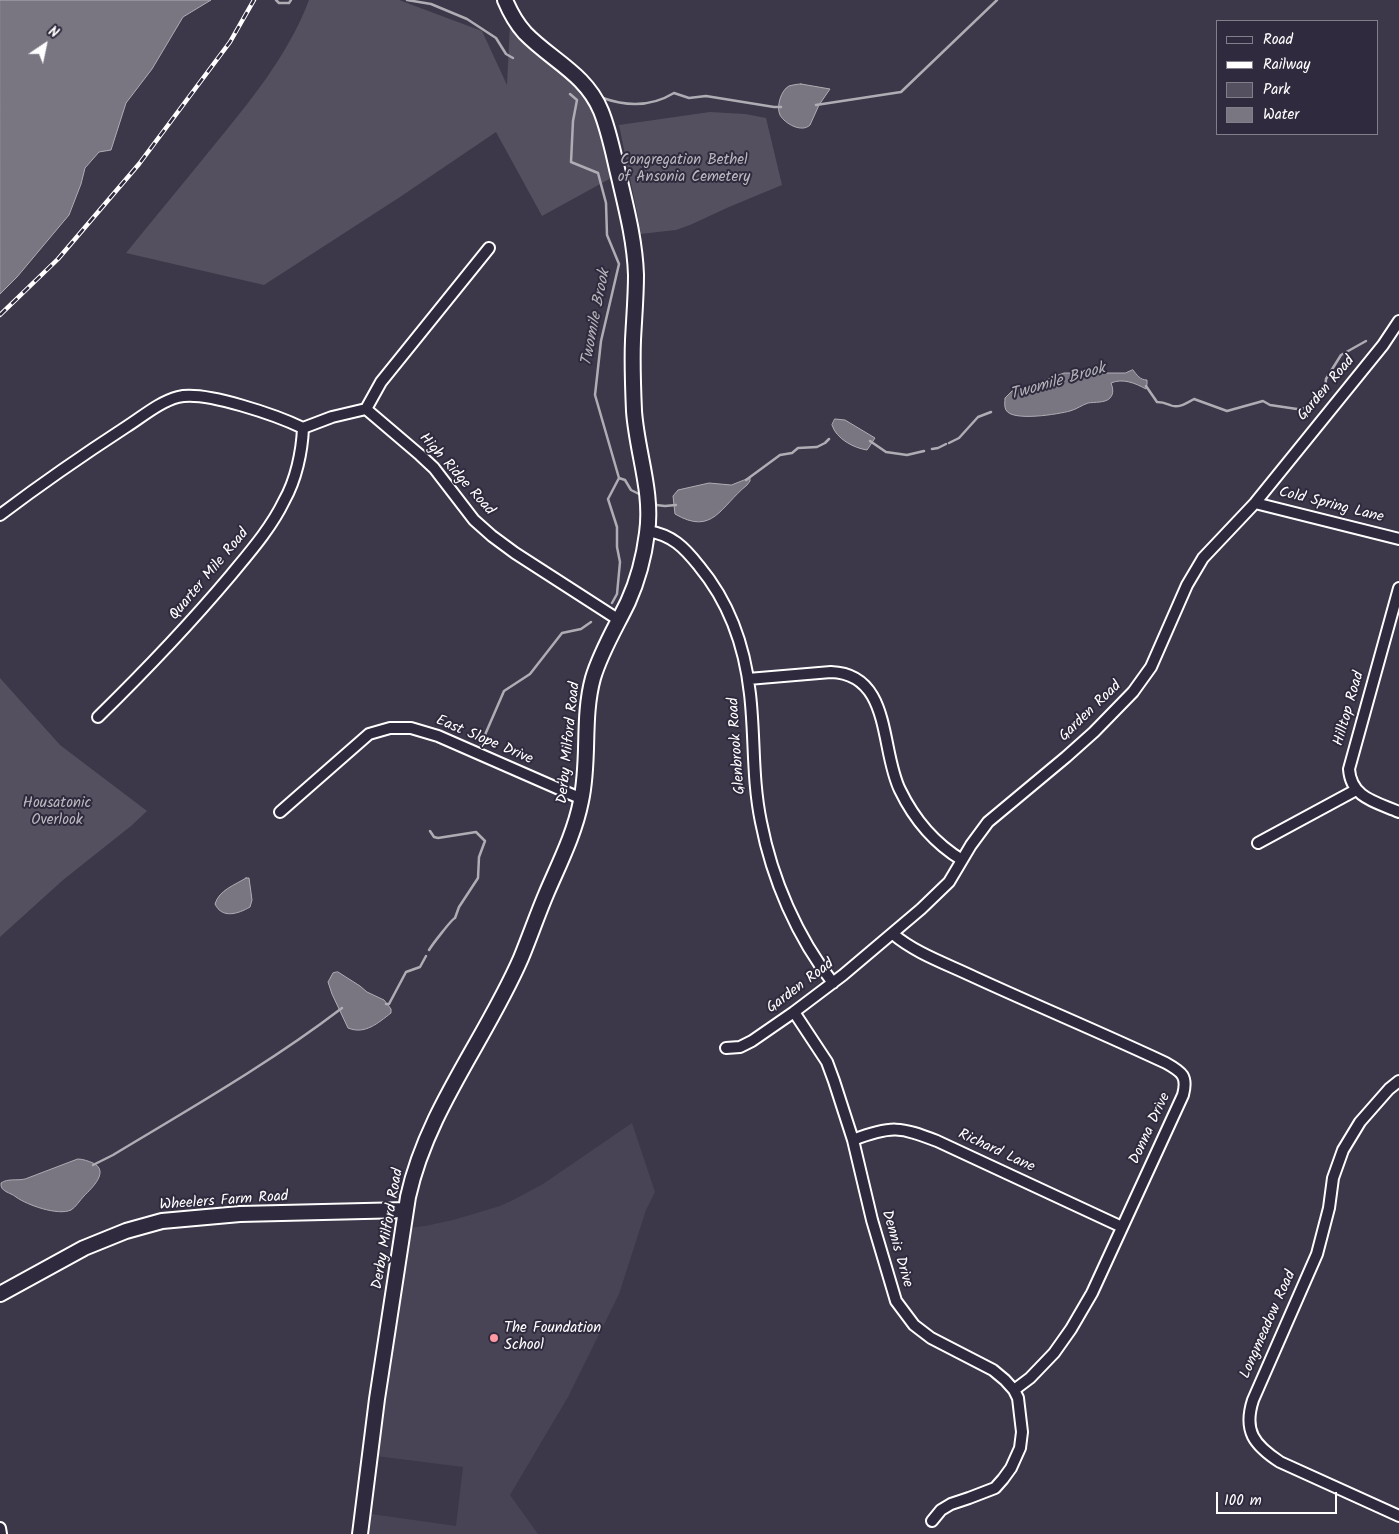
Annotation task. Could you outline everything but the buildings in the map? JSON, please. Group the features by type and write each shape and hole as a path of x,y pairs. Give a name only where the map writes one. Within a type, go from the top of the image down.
{"main road":[{"name":"Derby Milford Road","path":"360,1534 377,1399 406,1210 415,1170 428,1135 445,1100 514,973 568,845 582,799 586,764 588,702 592,683 604,649 635,585 648,531 647,490 636,426 633,391 635,262 626,207 607,128 598,102 586,84 532,40 516,21 505,0"},
{"name":"Wheelers Farm Road","path":"0,1294 84,1248 126,1231 162,1221 240,1214 406,1210"}],"street":[{"path":"0,515 82,456 161,404 179,396 195,395 215,398 303,428 332,417 366,409 381,382 489,248"},
{"name":"Garden Road","path":"726,1048 740,1047 752,1041 833,983 893,934 938,894 988,822 1094,732 1133,692 1151,667 1196,568 1255,503 1379,350 1399,321"},
{"name":"High Ridge Road","path":"366,409 434,468 474,520 492,536 619,620"},
{"name":"Quarter Mile Road","path":"98,717 206,606 255,546 284,502 295,476 303,441 303,428"},
{"name":"Cold Spring Lane","path":"1255,503 1399,539"},
{"name":"Glenbrook Road","path":"648,531 666,535 678,543 698,564 715,588 736,631 748,679 755,782 768,850 791,913 810,951 833,983"},
{"name":"Hilltop Road","path":"1356,790 1351,780 1350,764 1399,588"},
{"path":"748,679 841,672 860,681 868,688 875,701 880,714 891,766 899,788 910,808 928,834 941,846 962,860"},
{"name":"East Slope Drive","path":"280,812 369,734 390,728 412,728 438,736 582,799"},
{"path":"1258,843 1356,790 1364,796 1399,812"},
{"name":"Donna Drive","path":"893,934 902,942 932,957 1166,1063 1182,1074 1186,1081 1183,1095 1092,1294 1071,1329 1046,1362 1030,1378 1014,1390"},
{"name":"Dennis Drive","path":"794,1012 827,1062 853,1140 872,1220 896,1301 914,1325 931,1338 993,1370 1014,1390"},
{"name":"Longmeadow Road","path":"1399,1081 1383,1095 1360,1122 1343,1150 1333,1178 1329,1208 1317,1254 1253,1400 1250,1420 1251,1432 1257,1445 1275,1459 1399,1516"},
{"name":"Richard Lane","path":"853,1140 889,1129 912,1131 1122,1227"},
{"path":"932,1521 941,1510 952,1504 994,1488 1011,1468 1020,1448 1022,1432 1020,1405 1014,1390"},
{"path":"0,1528 1,1534"}],"shaded area":[{"name":"The Foundation School","path":"632,1123 655,1192 646,1210 619,1294 568,1397 510,1495 538,1534 366,1534 364,1513 456,1526 463,1467 376,1456 383,1395 408,1228 453,1220 500,1206 513,1200 543,1184"}],"green space":[{"path":"309,0 399,0 482,31 507,85 510,25 520,36 576,84 589,102 598,121 613,177 542,216 496,132 264,285 126,253 239,115 266,79 290,41"},
{"name":"Congregation Bethel of Ansonia Cemetery","path":"710,112 745,114 766,118 782,185 676,230 640,234 619,125"},
{"name":"Housatonic Overlook","path":"0,678 60,745 147,811 63,880 0,937"}],"water":[{"path":"0,0 211,0 183,17 152,69 126,103 111,150 99,152 85,168 69,215 17,277 0,294"},
{"path":"801,84 830,89 819,105 810,125 798,128 782,118 779,112 779,103 786,88"},
{"path":"1133,370 1141,378 1147,380 1146,389 1129,382 1111,383 1113,393 1108,400 1088,403 1070,411 1046,415 1017,416 1010,414 1005,409 1005,398 1012,391 1064,373 1089,376 1106,373 1125,373"},
{"path":"835,419 845,420 875,438 867,450 851,445 841,439 832,425"},
{"path":"750,478 747,485 722,510 707,520 698,522 675,514 673,496 678,490 709,483 731,485"},
{"path":"246,878 249,878 252,900 250,907 231,914 218,909 215,904 220,895"},
{"path":"338,972 367,992 384,1000 391,1009 391,1013 366,1029 354,1030 348,1028 328,982 333,973"},
{"path":"78,1159 98,1166 100,1175 95,1184 71,1210 58,1212 35,1206 6,1192 1,1186 1,1183 4,1181 25,1179"}],"waterway":[{"name":"Twomile Brook","path":"276,0 279,3 289,3 291,0"},
{"name":"Twomile Brook","path":"407,0 431,4 467,19 496,38 506,54 513,58"},
{"path":"816,105 901,92 997,0"},
{"path":"603,98 621,103 639,104 657,101 674,93 689,98 706,96 781,107"},
{"name":"Twomile Brook","path":"570,94 577,100 573,121 571,162 598,173 606,203 607,235 619,264 601,341 595,395 619,478 625,480 631,490 641,495"},
{"name":"Twomile Brook","path":"1146,386 1157,402 1173,406 1182,405 1194,399 1227,411 1263,401 1270,405 1297,409 1306,408 1318,400 1325,391 1326,379 1341,355 1366,341"},
{"path":"949,443 959,438 978,417 991,412"},
{"name":"Twomile Brook","path":"746,480 780,455 792,453 798,448 817,447 829,439"},
{"path":"870,441 886,452 907,455 924,451"},
{"path":"932,449 946,444"},
{"path":"612,603 617,594 620,562 617,547 617,527 608,499 619,478"},
{"name":"Twomile Brook","path":"656,505 676,505"},
{"path":"481,744 504,691 530,674 562,633 581,629 591,622"},
{"path":"429,950 455,918 459,907 478,878 479,857 485,841 476,832 438,838 434,837 430,831"},
{"path":"386,1004 389,1004 406,972 420,967 426,956"},
{"path":"93,1165 113,1155 230,1084 287,1048 342,1008"}],"railway":[{"path":"0,315 58,259 139,164 230,42 254,0"}],"place":[{"name":"The Foundation School","path":"494,1338"}]}
